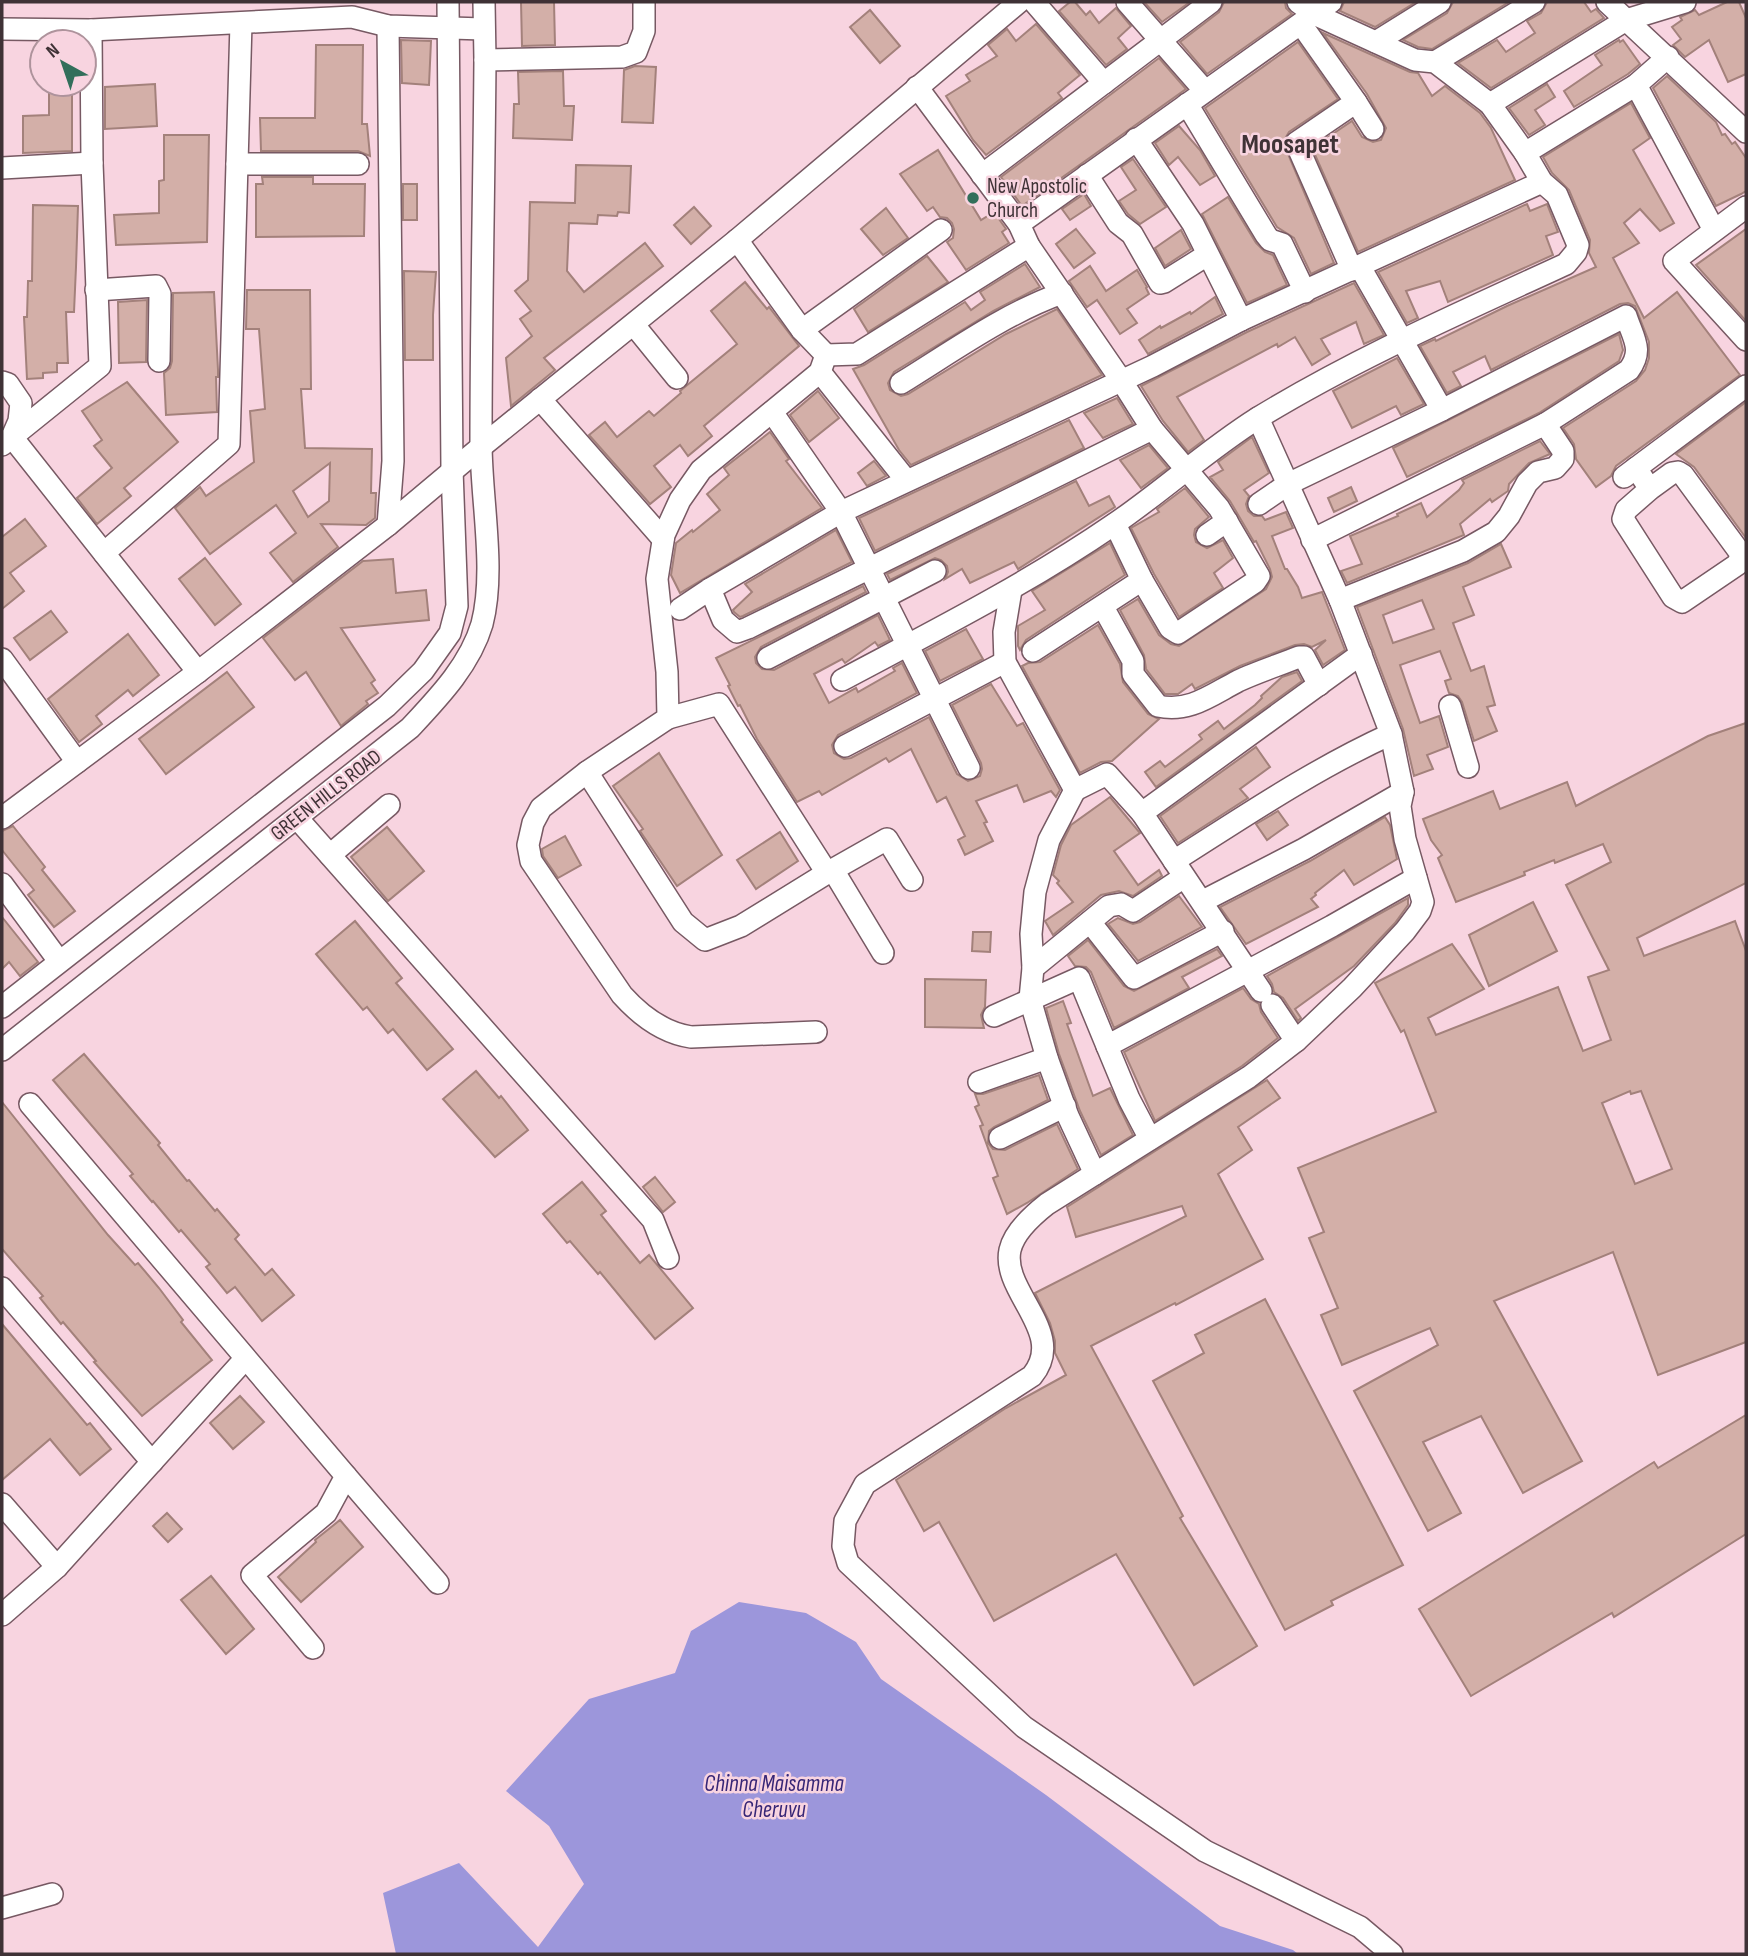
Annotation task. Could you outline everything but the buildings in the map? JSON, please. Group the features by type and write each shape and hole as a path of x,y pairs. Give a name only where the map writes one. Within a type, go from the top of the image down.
{"street":[{"name":"GREEN HILLS ROAD","path":"2,1007 387,706 423,671 450,633 457,606 452,470 448,2"},
{"name":"GREEN HILLS ROAD","path":"2,1050 410,728 439,697 464,662 481,626 488,594 481,447 484,2"},
{"path":"485,60 622,57 636,52 644,31 644,2"},
{"path":"2,818 198,672 388,525 452,470 737,240 1019,2"},
{"path":"1034,2 1104,83"},
{"path":"1127,2 1205,91"},
{"path":"982,175 1211,2"},
{"path":"1376,43 1440,2"},
{"path":"1435,62 1534,2"},
{"path":"1607,2 1746,132"},
{"path":"1490,104 1626,20 1685,2"},
{"path":"842,680 1011,590 1115,524 1186,468 1258,418 1401,339 1566,264 1576,252 1578,245 1557,195 1542,182 1490,104 1435,62 1415,60 1311,10"},
{"path":"1019,224 1205,91 1311,10"},
{"path":"1311,10 1356,102 1373,129"},
{"path":"98,30 352,18 388,26 483,29"},
{"path":"104,553 229,444 240,23"},
{"path":"388,26 393,461 388,525"},
{"path":"2,29 28,29"},
{"path":"1525,153 1636,85 1668,57"},
{"path":"1636,85 1714,230"},
{"path":"917,87 1019,224 1029,246 1152,429 1227,521 1259,576 1255,582 1178,633 1174,632 1142,580 1115,524"},
{"path":"7,441 100,366 105,350 92,163 92,98"},
{"path":"1356,102 1297,143 1300,155 1356,268 1442,410"},
{"path":"1187,104 1266,235 1270,240 1282,244 1305,292"},
{"path":"1136,139 1193,224 1241,320"},
{"path":"2,168 92,163"},
{"path":"237,164 358,163"},
{"path":"1087,175 1118,223 1132,234 1160,283 1208,256"},
{"path":"672,614 841,512 1182,352 1241,320 1542,182"},
{"path":"1746,207 1674,261 1746,340"},
{"path":"802,330 941,230"},
{"path":"737,240 906,480"},
{"path":"668,718 667,672 672,614 657,579 663,540 680,500 701,470 772,412 822,363 857,354 1029,246"},
{"path":"100,290 156,286 159,290 159,361"},
{"path":"100,290 106,320"},
{"path":"901,383 990,328 1062,293"},
{"path":"1259,504 1287,484 1442,410 1626,316 1638,353 1629,370 1545,424 1312,540"},
{"path":"634,325 677,378"},
{"path":"2,382 8,384 22,403 19,421 7,441"},
{"path":"1650,489 1630,473 1746,386"},
{"path":"540,400 663,540"},
{"path":"772,412 841,512 969,768"},
{"path":"1258,418 1339,600 1391,734 1403,792 1399,806 1405,838 1423,902 1420,911 1352,988 1296,1041 1249,1077 1033,1215 1010,1250 1012,1271 1043,1340 1043,1357 1039,1367 1032,1376 865,1484 845,1521 843,1546 848,1563 1024,1727 1205,1851 1360,1927 1392,1954"},
{"path":"1339,600 1463,551 1496,532 1509,516 1527,482 1538,472 1555,468 1563,459 1563,451 1545,424"},
{"path":"710,589 723,620 737,632 1152,429"},
{"path":"7,441 104,553 198,672"},
{"path":"1678,472 1683,475 1741,554 1738,564 1682,602 1673,597 1623,519 1626,510 1650,489 1672,474 1678,472"},
{"path":"1207,534 1227,521"},
{"path":"768,657 936,571"},
{"path":"1033,651 1142,580"},
{"path":"1011,590 1004,632 1005,662 1076,790"},
{"path":"1103,607 1133,661 1133,674 1158,706 1176,709 1192,706 1240,680 1299,657 1304,657 1319,685"},
{"path":"1142,813 1361,654"},
{"path":"2,659 77,762"},
{"path":"845,746 1005,662"},
{"path":"816,1032 691,1037 673,1034 628,1001 531,860 528,845 533,823 541,808 587,772 668,718 719,704 883,953"},
{"path":"1450,706 1468,767"},
{"path":"1033,968 1103,909 1121,904 1133,911 1179,869 1289,787 1391,734"},
{"path":"587,772 683,922 705,940 741,926 887,839 912,880"},
{"path":"1095,1174 1047,1058 1030,999 1035,892 1049,840 1076,790 1107,774 1142,813 1296,1041"},
{"path":"1203,901 1304,849 1403,792"},
{"path":"330,855 388,805"},
{"path":"297,818 653,1220 668,1258"},
{"path":"1107,1046 1416,878"},
{"path":"2,884 59,961"},
{"path":"1090,922 1134,978 1223,931"},
{"path":"994,1016 1079,978 1129,1100 1150,1139"},
{"path":"979,1082 1047,1058"},
{"path":"30,1104 438,1583"},
{"path":"1000,1138 1065,1106"},
{"path":"2,1288 152,1462"},
{"path":"2,1615 57,1567 245,1359"},
{"path":"313,1648 252,1575 326,1513 346,1476"},
{"path":"2,1504 57,1567"},
{"path":"2,1908 51,1894"}],"water":[{"name":"Chinna Maisamma Cheruvu","path":"739,1602 806,1613 856,1642 881,1679 1046,1795 1220,1926 1298,1954 396,1954 383,1893 459,1863 538,1947 584,1884 549,1826 506,1791 589,1699 675,1673 691,1631"}],"place":[{"name":"New Apostolic Church","path":"973,198"}],"district":[{"name":"Moosapet","path":"1290,144"}]}
